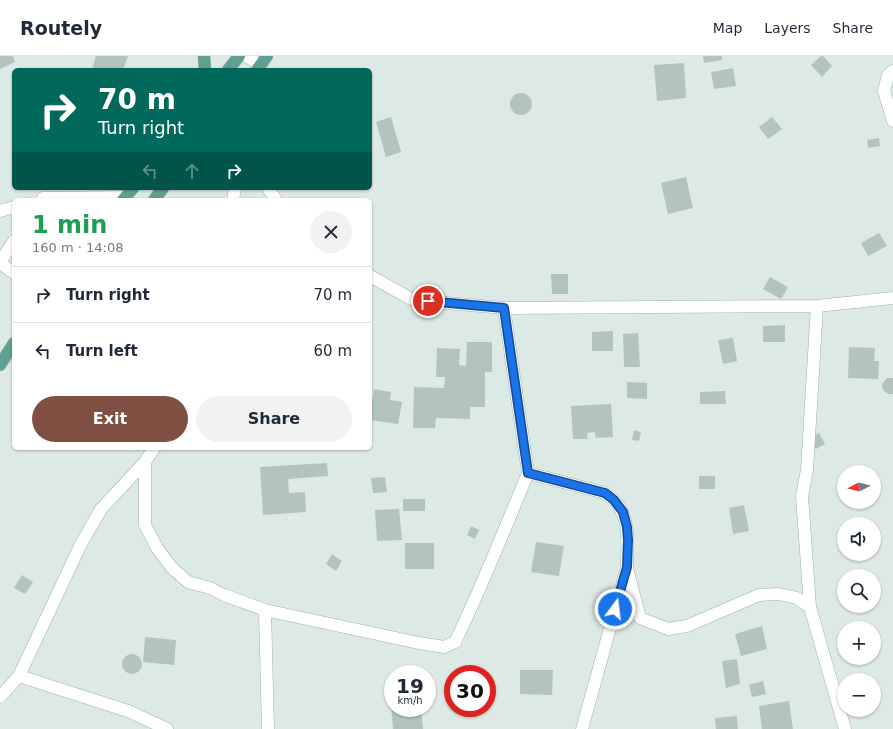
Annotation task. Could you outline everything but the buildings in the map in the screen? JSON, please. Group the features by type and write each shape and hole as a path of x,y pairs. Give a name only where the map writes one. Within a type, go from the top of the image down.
{"main road":[{"path":"204,56 205,68"},
{"path":"230,68 239,56"},
{"path":"0,365 12,346"},
{"path":"0,369 12,359"}],"street":[{"path":"247,56 262,64"},
{"path":"893,71 888,75 884,90 893,121"},
{"path":"62,198 127,195"},
{"path":"0,211 12,208"},
{"path":"12,244 0,262 12,271"},
{"path":"372,277 413,300 504,308 817,306 893,298"},
{"path":"817,306 807,470 802,496 810,608 845,729"},
{"path":"145,462 145,525 157,548 172,568 188,582 210,588 224,595 265,610 444,647 455,642 467,618 528,473 504,308"},
{"path":"0,697 19,676 81,544 101,509 145,462 153,450"},
{"path":"528,473 605,493 614,500 623,512 627,527 627,567 582,729"},
{"path":"627,567 640,618 668,629 687,626 759,596 779,594 797,598 810,608"},
{"path":"265,610 268,729"},
{"path":"19,676 128,711 167,729"}],"route":[{"path":"428,301 504,308 528,473 605,493 614,500 623,512 627,527 628,540 627,567 615,609"}]}
